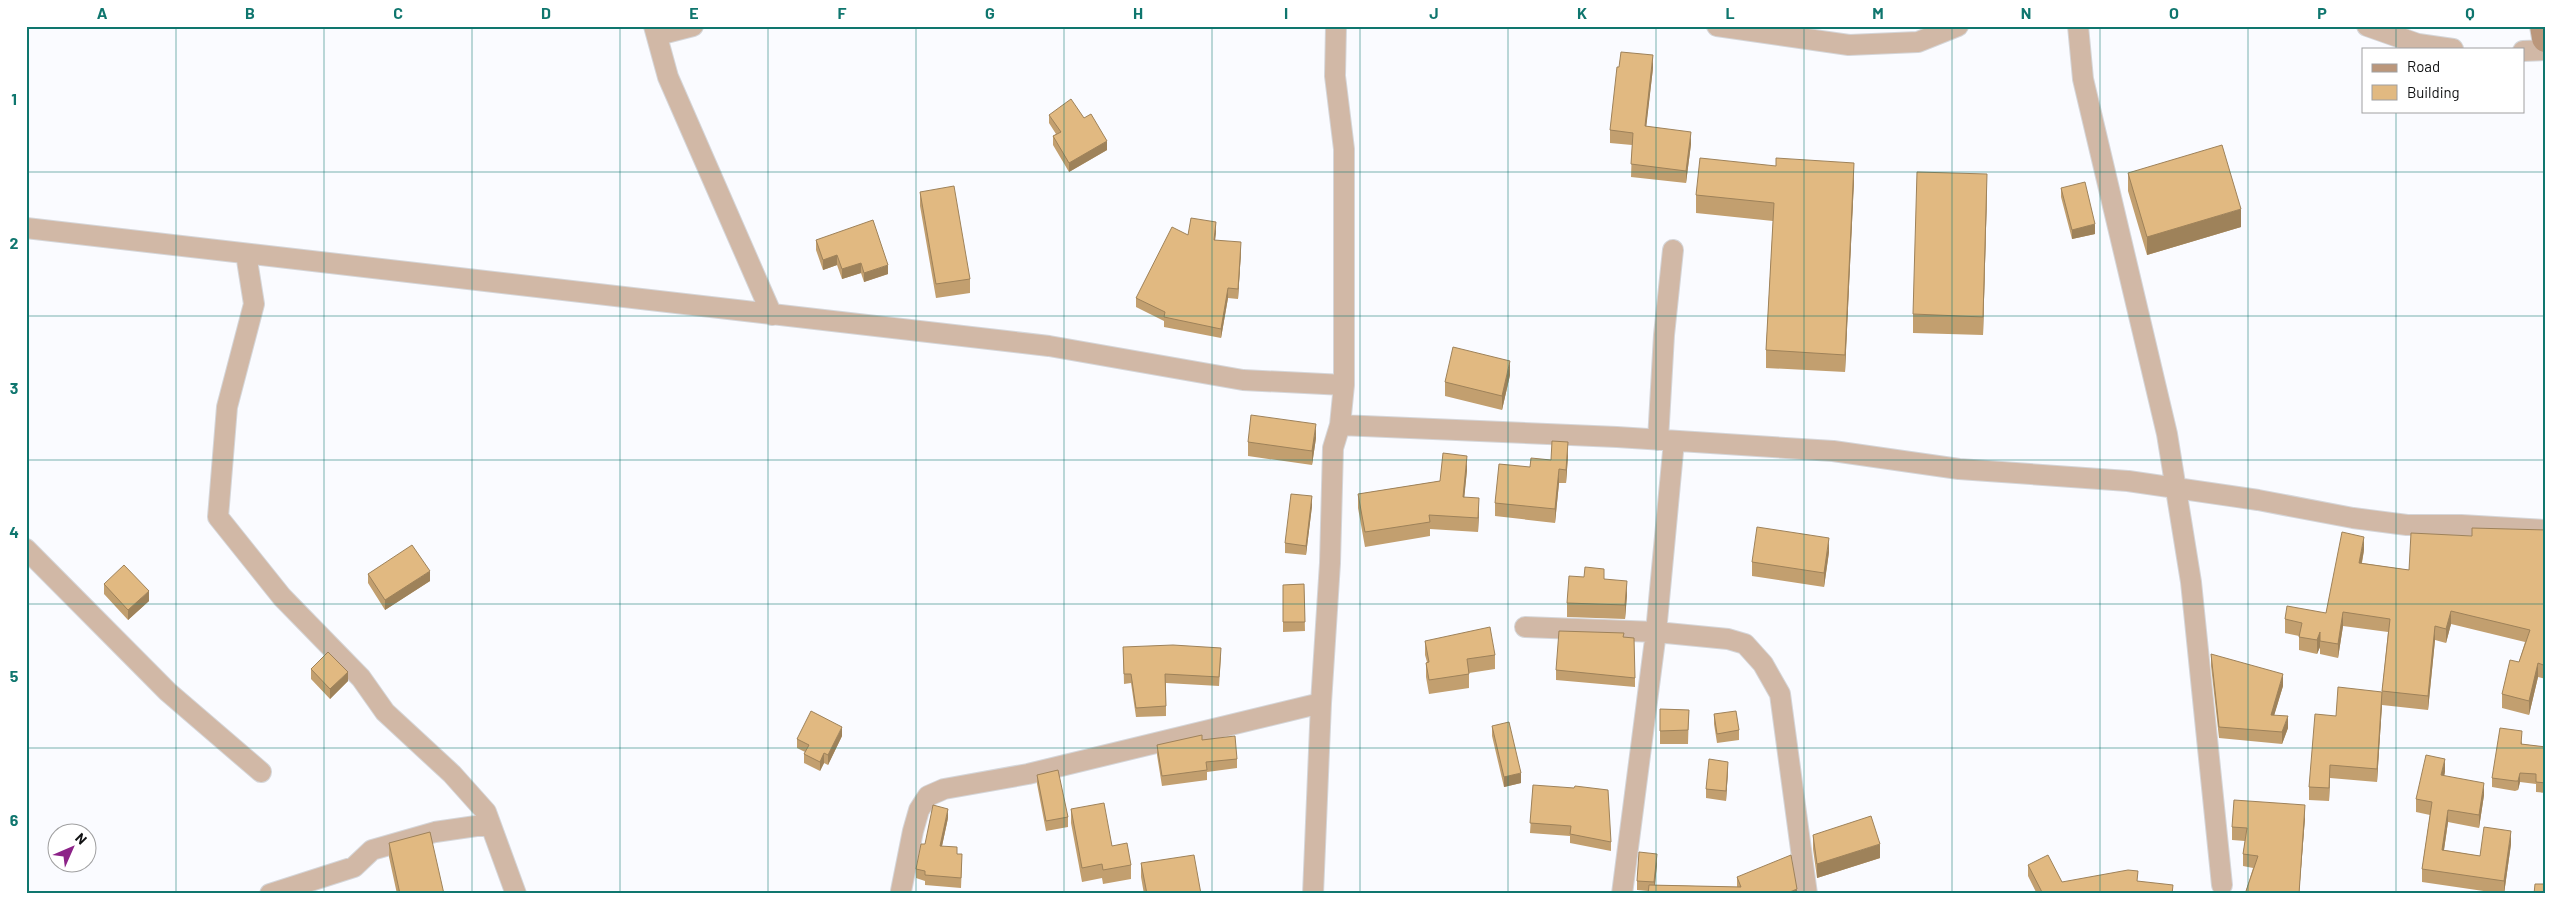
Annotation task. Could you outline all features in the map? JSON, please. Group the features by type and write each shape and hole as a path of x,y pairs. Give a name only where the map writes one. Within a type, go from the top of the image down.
{"main road":[{"path":"2544,26 2546,38"}],"street":[{"path":"693,26 656,31 668,77 772,315"},
{"path":"1313,894 1321,703 1330,563 1333,448 1340,425 1344,385 1344,158 1335,76 1336,26"},
{"path":"1717,26 1849,45 1918,42 1958,26"},
{"path":"2078,26 2083,79 2167,434 2191,582 2222,885"},
{"path":"2367,26 2418,44 2446,48"},
{"path":"2524,51 2546,50"},
{"path":"26,228 1049,346 1243,380 1344,385"},
{"path":"1622,894 1656,632 1666,440 1664,335 1673,250"},
{"path":"246,254 254,304 227,407 218,517 282,597 361,678 385,712 452,774 486,812 516,894"},
{"path":"1340,425 1666,440 1833,451 1958,468 2055,474 2176,488 2407,525 2461,525 2546,530"},
{"path":"26,549 168,692 261,772"},
{"path":"1525,627 1656,632 1728,639 1745,644 1763,664 1780,694 1807,894"},
{"path":"901,891 913,831 919,810 928,796 944,789 1028,774 1321,703"},
{"path":"270,894 354,867 372,850 435,832 490,824"}],"building":[{"path":"1621,52 1653,55 1645,126 1691,132 1686,171 1631,164 1633,133 1610,130 1617,67 1619,67"},
{"path":"1071,99 1084,118 1091,114 1107,141 1069,163 1053,136 1061,132 1049,115"},
{"path":"2222,145 2241,209 2147,237 2128,173"},
{"path":"1700,158 1776,166 1776,158 1854,163 1845,355 1766,350 1774,203 1696,195"},
{"path":"1917,172 1987,174 1983,317 1913,314"},
{"path":"2085,182 2095,224 2072,230 2061,188"},
{"path":"954,186 970,279 936,284 920,192"},
{"path":"1191,218 1216,222 1214,240 1241,242 1238,289 1228,288 1221,329 1164,317 1165,312 1136,298 1172,227 1188,235"},
{"path":"873,220 888,265 864,273 861,263 842,269 837,255 823,260 816,240"},
{"path":"1453,347 1510,361 1502,396 1445,382"},
{"path":"1251,415 1316,424 1312,451 1248,442"},
{"path":"1552,441 1568,442 1566,470 1559,469 1555,509 1495,503 1499,464 1530,467 1531,458 1551,460"},
{"path":"1443,453 1467,456 1463,497 1479,498 1478,518 1429,515 1430,522 1365,532 1358,494 1440,481"},
{"path":"1291,494 1312,496 1306,546 1285,543"},
{"path":"1757,527 1829,538 1824,573 1752,562"},
{"path":"2472,528 2546,530 2546,666 2538,663 2529,701 2502,694 2510,660 2519,662 2530,630 2451,611 2446,629 2435,626 2428,696 2382,691 2390,619 2343,612 2338,644 2320,641 2320,632 2317,640 2299,637 2302,623 2285,619 2287,606 2326,613 2342,532 2364,537 2359,563 2409,570 2411,533 2472,536"},
{"path":"412,545 430,571 385,600 368,574"},
{"path":"124,565 149,591 128,610 104,584"},
{"path":"1585,567 1604,569 1604,579 1627,581 1625,605 1567,603 1569,576 1584,577"},
{"path":"1304,584 1305,622 1283,622 1283,585"},
{"path":"1490,627 1495,655 1467,659 1469,674 1429,680 1426,663 1429,662 1425,641"},
{"path":"1559,631 1624,633 1623,637 1634,638 1635,678 1556,670"},
{"path":"1173,645 1221,648 1219,677 1165,674 1166,706 1136,708 1131,674 1124,674 1123,647"},
{"path":"328,652 348,672 330,689 311,669"},
{"path":"2211,654 2283,674 2271,715 2288,716 2282,732 2219,727"},
{"path":"2338,687 2382,692 2377,769 2330,765 2329,788 2309,787 2315,714 2336,716"},
{"path":"1660,709 1689,710 1688,730 1660,731"},
{"path":"811,711 842,727 828,755 824,753 820,762 804,754 809,745 797,739"},
{"path":"1736,711 1739,730 1717,734 1714,714"},
{"path":"1509,722 1521,773 1504,777 1492,726"},
{"path":"2500,728 2522,731 2521,744 2546,747 2546,783 2536,782 2536,774 2520,773 2518,781 2492,778"},
{"path":"1202,735 1202,740 1235,736 1237,759 1206,762 1207,770 1162,776 1157,745"},
{"path":"2426,755 2445,759 2441,775 2484,783 2479,815 2448,810 2442,850 2480,856 2484,827 2511,831 2504,881 2422,869 2432,802 2416,799"},
{"path":"1709,759 1728,762 1726,791 1706,789"},
{"path":"1058,770 1068,817 1046,821 1037,775"},
{"path":"1533,785 1574,788 1575,786 1608,790 1611,842 1570,834 1571,826 1530,823"},
{"path":"2234,800 2305,805 2299,894 2245,894 2258,856 2243,854 2247,828 2232,827"},
{"path":"1104,803 1112,846 1127,843 1131,865 1103,870 1102,864 1082,868 1071,809"},
{"path":"933,805 948,809 940,846 957,847 957,854 962,854 961,878 925,875 925,871 916,869 921,844 925,844"},
{"path":"1871,816 1880,844 1817,864 1813,835"},
{"path":"430,832 444,894 400,894 389,843"},
{"path":"1639,852 1657,854 1654,882 1637,881"},
{"path":"1194,855 1201,894 1147,894 1141,863"},
{"path":"1791,855 1797,889 1785,894 1648,894 1649,885 1741,887 1737,877"},
{"path":"2048,855 2062,882 2128,870 2138,871 2137,881 2173,885 2172,894 2043,894 2028,865"},
{"path":"2546,875 2546,894 2534,894 2535,884 2545,884"}]}
